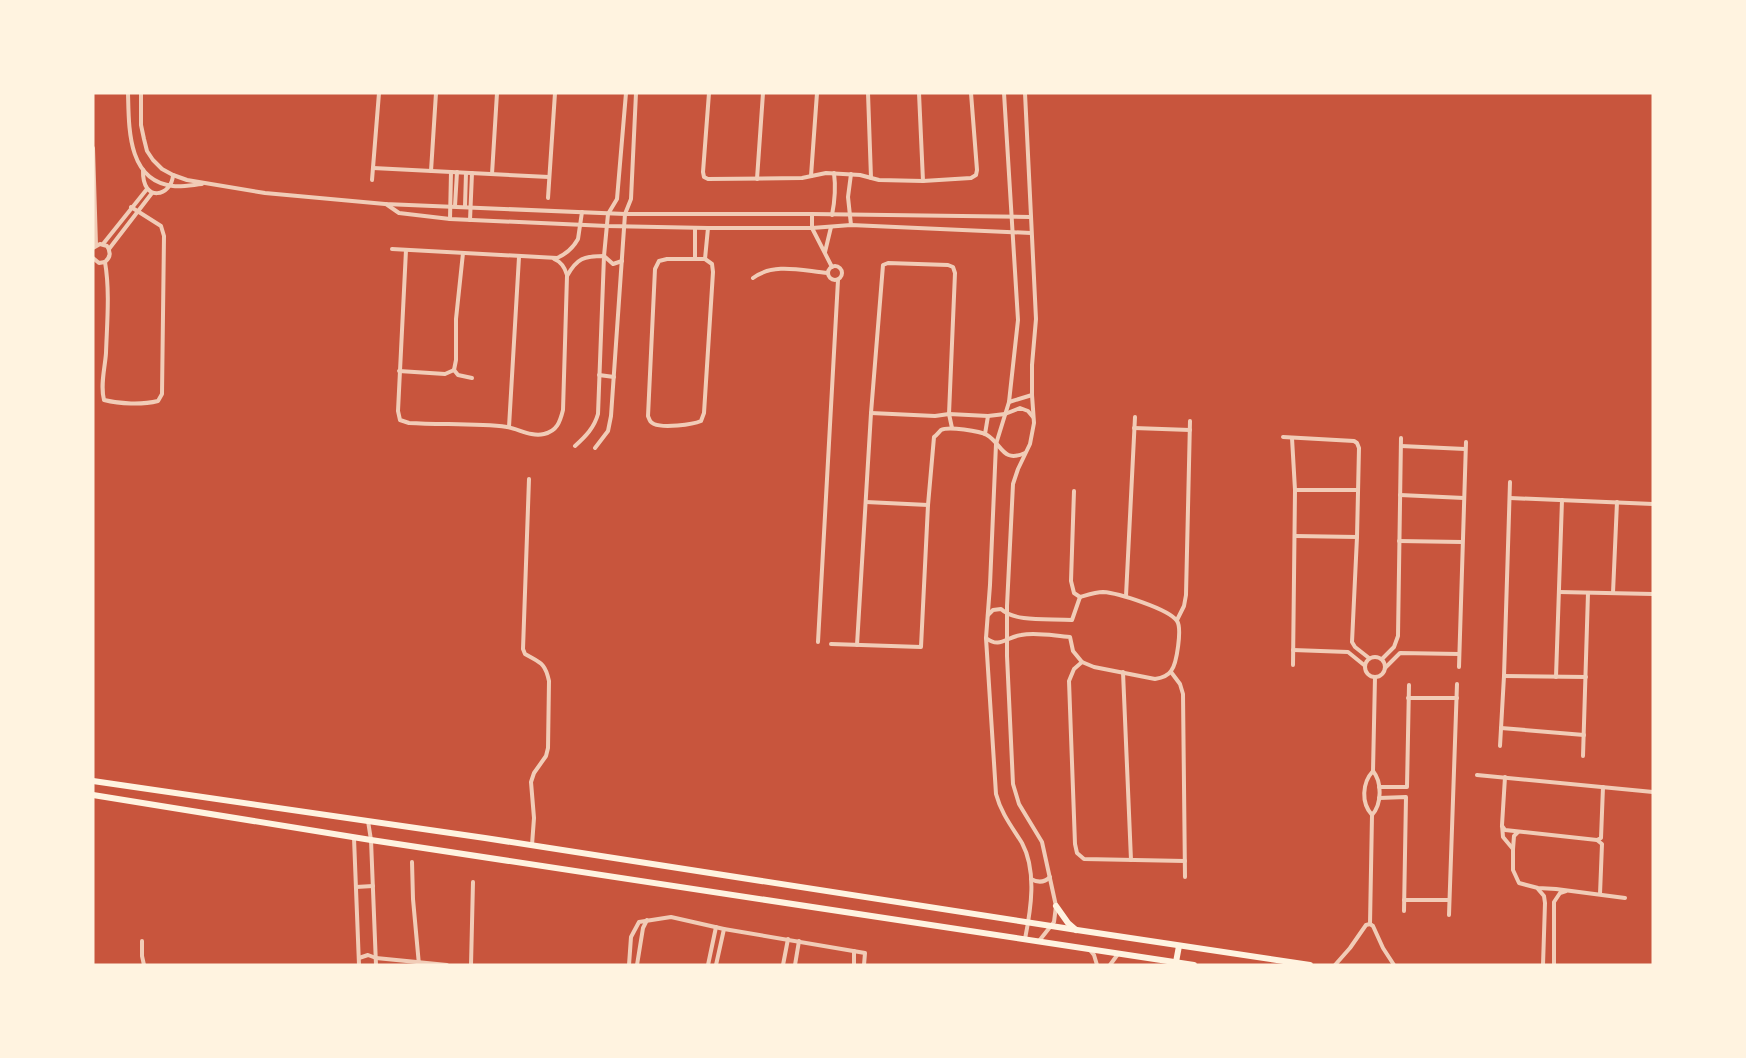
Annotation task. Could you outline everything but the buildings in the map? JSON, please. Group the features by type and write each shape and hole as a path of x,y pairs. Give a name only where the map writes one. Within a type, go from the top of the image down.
{"main road":[{"path":"93,781 1310,965"},
{"path":"93,795 354,838 1194,965"},
{"path":"1056,906 1068,923 1077,930"},
{"path":"1176,962 1179,946"}],"street":[{"path":"128,93 132,149 143,169 158,181 170,186"},
{"path":"141,93 141,125 147,151 162,169 173,175 206,183 265,193 386,204 626,214 1030,217"},
{"path":"372,180 379,93"},
{"path":"431,171 436,93"},
{"path":"492,174 497,93"},
{"path":"548,198 555,93"},
{"path":"575,446 595,424 598,414 604,256 608,213 616,199 626,93"},
{"path":"595,448 604,438 610,423 624,227 631,199 636,93"},
{"path":"709,93 703,172 704,177 708,179 802,178 834,173 879,180 923,181 971,178 976,175 971,93"},
{"path":"758,179 763,93"},
{"path":"811,176 817,93"},
{"path":"868,93 871,178"},
{"path":"919,93 923,181"},
{"path":"1004,93 1018,320 1010,402 996,444 986,638 996,794 1004,815 1027,854 1030,878 1025,939"},
{"path":"1025,93 1036,319 1032,365 1034,423 1030,444 1013,484 1007,639 1013,784 1019,804 1042,842 1056,906 1056,916 1052,926 1039,941"},
{"path":"93,148 95,246 104,244 147,189"},
{"path":"373,168 549,177"},
{"path":"143,169 144,181 147,189 152,193 158,193 170,186 206,183"},
{"path":"450,219 453,206 454,172"},
{"path":"465,206 466,173"},
{"path":"470,220 472,173"},
{"path":"832,214 836,188 834,173"},
{"path":"851,174 848,197 851,225"},
{"path":"170,186 173,175"},
{"path":"109,249 152,193"},
{"path":"386,204 399,213 450,219 624,227 813,228 851,225 1031,232"},
{"path":"105,262 108,280 106,354 102,393 104,400 149,403 158,401 162,394 164,236 161,226 131,207"},
{"path":"550,258 566,254 578,239 582,212"},
{"path":"812,214 813,228 832,267"},
{"path":"825,253 831,227"},
{"path":"695,228 695,259"},
{"path":"705,259 708,228"},
{"path":"93,259 99,263 105,262 110,256 109,249 104,244"},
{"path":"392,249 550,258 559,261 565,268 567,276 563,410 559,424 549,432 536,435 508,428 403,422 398,416 398,411 406,250"},
{"path":"454,370 456,318 463,253"},
{"path":"508,428 519,256"},
{"path":"567,276 578,261 588,257 604,256 613,264 622,261"},
{"path":"695,259 705,259 712,264 713,272 704,413 701,421 694,425 657,425 651,422 648,416 655,269 659,261 695,259"},
{"path":"857,645 871,413 883,265 888,263 953,267 955,273 949,414 952,428"},
{"path":"828,273 832,267"},
{"path":"818,642 838,280 841,277 841,269 832,267"},
{"path":"753,278 762,271 773,268 828,273"},
{"path":"828,273 831,279 838,280"},
{"path":"399,371 445,374 454,370"},
{"path":"454,370 459,375 472,378"},
{"path":"600,375 614,377"},
{"path":"1010,402 1032,395"},
{"path":"871,413 988,416 1005,414 1020,408 1028,411 1034,417"},
{"path":"985,434 988,416"},
{"path":"1126,596 1135,417"},
{"path":"986,638 992,643 1000,643 1022,634 1070,638 1073,651 1082,662 1094,667 1155,679 1171,672 1178,645 1177,620 1184,606 1186,595 1190,421"},
{"path":"831,644 921,646 934,437 942,430 952,428 985,434 1003,452 1011,456 1017,457 1026,453"},
{"path":"1134,428 1190,430"},
{"path":"1283,437 1354,441 1359,447 1352,642 1369,658 1382,659"},
{"path":"1292,438 1295,490 1293,665"},
{"path":"1382,659 1394,647 1398,636 1401,438"},
{"path":"1459,667 1466,442"},
{"path":"1401,446 1466,449"},
{"path":"529,479 523,649 525,654 543,665 549,681 548,747 546,756 534,773 531,782 534,818 532,846"},
{"path":"1500,747 1510,482"},
{"path":"1295,490 1358,490"},
{"path":"1074,491 1071,581 1074,593 1080,597 1101,592 1126,596 1160,610 1177,620"},
{"path":"1400,495 1464,498"},
{"path":"1510,498 1653,504"},
{"path":"1556,677 1562,500"},
{"path":"866,502 928,505"},
{"path":"1613,593 1617,502"},
{"path":"1294,536 1357,537"},
{"path":"1399,541 1462,542"},
{"path":"1559,592 1653,594"},
{"path":"1583,756 1587,592"},
{"path":"988,615 993,610 1001,609 1007,615 1025,619 1072,620 1080,597"},
{"path":"1293,650 1348,652 1364,665 1369,676 1375,677 1380,676 1400,653 1459,654"},
{"path":"1364,665 1369,658"},
{"path":"1382,659 1385,668"},
{"path":"1082,662 1074,669 1069,681 1077,853 1084,859 1185,861"},
{"path":"1123,672 1131,860"},
{"path":"1171,672 1180,684 1183,694 1185,877"},
{"path":"1504,676 1586,677"},
{"path":"1375,677 1373,771 1379,780 1379,787 1376,811 1372,815 1370,924 1394,965"},
{"path":"1449,915 1457,684"},
{"path":"1379,787 1407,787 1409,685"},
{"path":"1408,698 1457,698"},
{"path":"1501,728 1584,735"},
{"path":"1372,815 1367,810 1364,795 1366,779 1373,771"},
{"path":"1477,775 1653,792"},
{"path":"1503,777 1503,837 1513,849"},
{"path":"1597,840 1601,838 1606,787"},
{"path":"1378,798 1406,797 1404,911"},
{"path":"368,821 371,840 376,965"},
{"path":"1502,825 1505,830 1597,840 1602,844 1600,894"},
{"path":"1518,831 1514,836 1513,870 1519,883 1538,888 1625,898"},
{"path":"354,838 359,965"},
{"path":"412,862 419,964"},
{"path":"1030,878 1043,882 1050,877"},
{"path":"471,965 473,882"},
{"path":"357,887 373,886"},
{"path":"1538,888 1544,896 1545,903 1543,965"},
{"path":"1554,965 1554,902 1560,893 1566,890"},
{"path":"1404,900 1449,900"},
{"path":"629,965 631,937 639,922 671,917 865,953 864,965"},
{"path":"637,965 643,928 647,919"},
{"path":"1335,965 1370,924"},
{"path":"708,965 716,927"},
{"path":"717,965 724,928"},
{"path":"783,965 788,939"},
{"path":"142,941 144,965"},
{"path":"795,965 799,941"},
{"path":"1090,950 1097,965"},
{"path":"854,951 854,965"},
{"path":"1110,965 1118,954"},
{"path":"359,958 368,955 419,964 447,965"}]}
